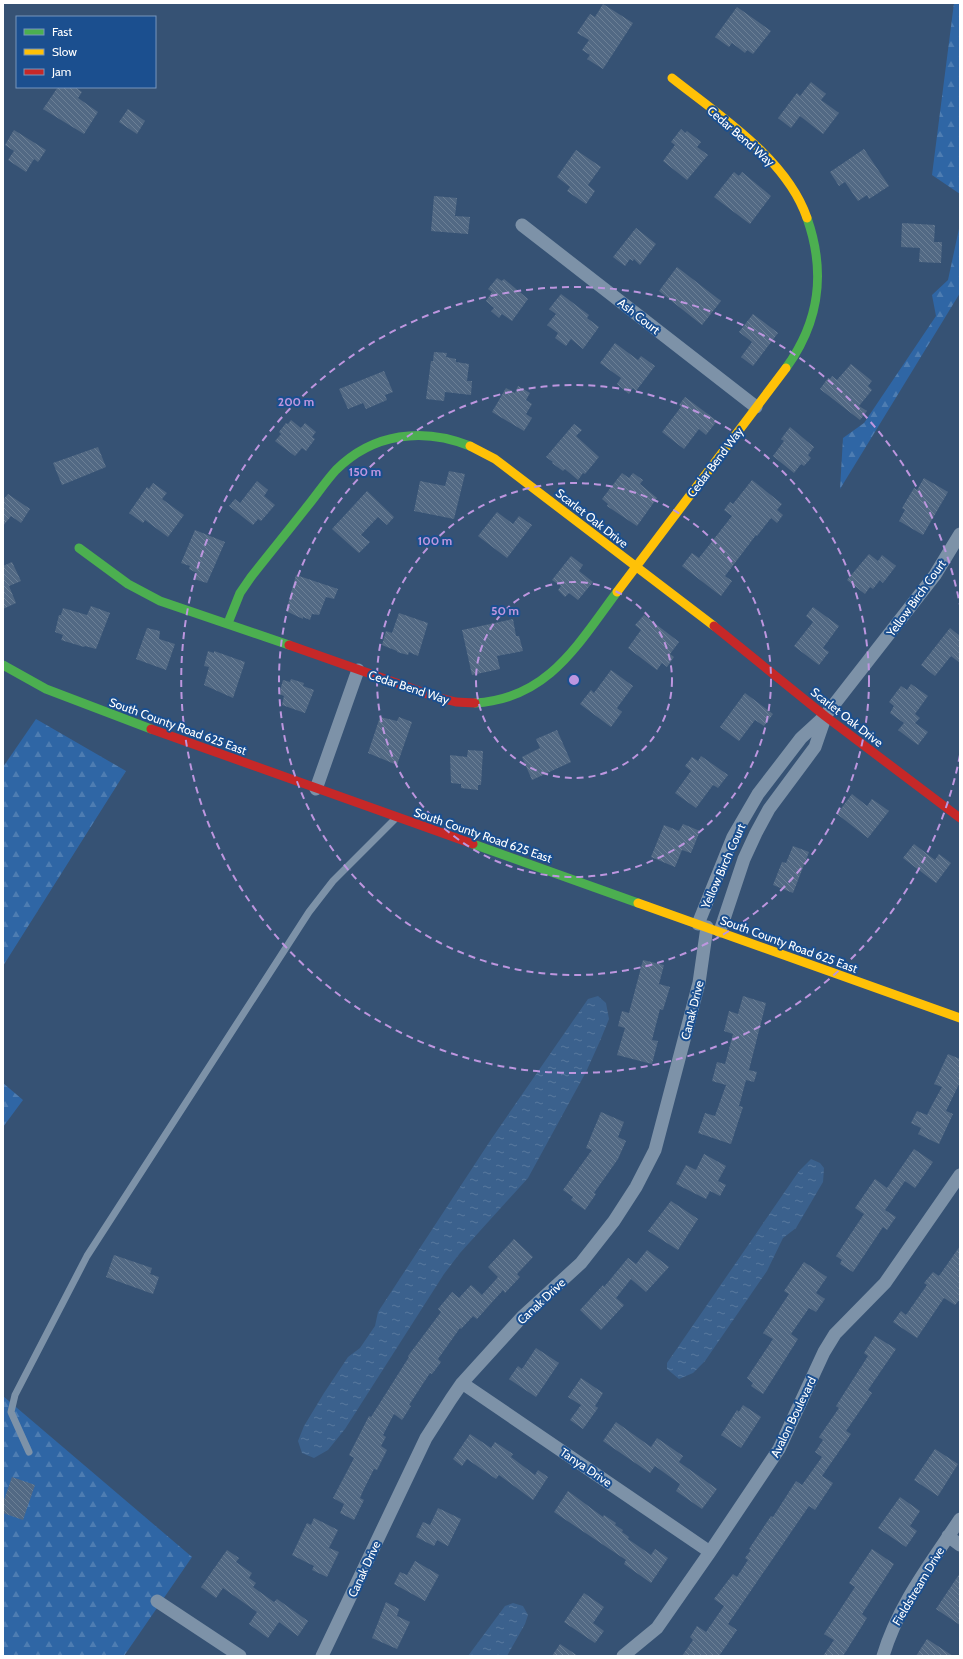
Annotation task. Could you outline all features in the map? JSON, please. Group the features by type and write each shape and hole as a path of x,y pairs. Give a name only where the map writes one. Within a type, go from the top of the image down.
{"street":[{"name":"Cedar Bend Way","path":"79,548 134,587 159,601 228,622 358,670 453,701 475,703 489,702 517,695 536,686 568,658 795,356 811,327 818,282 814,238 798,197 772,161 672,78"},
{"name":"Ash Court","path":"522,225 756,407"},
{"name":"Scarlet Oak Drive","path":"228,622 240,593 251,577 333,473 349,459 366,448 386,440 406,435 427,434 448,437 477,448 495,459 728,637 825,716 960,818"},
{"name":"Yellow Birch Court","path":"708,927 733,837 758,794 801,738 825,716 935,575 960,534"},
{"name":"South County Road 625 East","path":"3,665 46,689 122,719 960,1018"},
{"name":"Cedar Bend Way","path":"316,789 358,670"},
{"name":"Yellow Birch Court","path":"708,927 769,809 815,747 825,716"},
{"name":"Canak Drive","path":"322,1656 426,1438 462,1383 522,1317 581,1264 614,1221 636,1187 657,1142 699,983 708,927"},
{"name":"Avalon Boulevard","path":"624,1656 657,1628 779,1449 824,1352 835,1334 885,1283 960,1175"},
{"name":"Tanya Drive","path":"462,1383 710,1552"},
{"name":"Fieldstream Drive","path":"883,1656 896,1618 913,1589 960,1519"},
{"path":"948,1536 960,1545"},
{"path":"157,1601 240,1656"}],"lane":[{"path":"29,1452 11,1412 15,1395 87,1256 310,912 333,881 397,817"}],"green space":[{"path":"954,3 960,3 960,194 932,175"},
{"path":"960,224 960,293 840,489 843,438 864,423 936,316 932,295 948,280"},
{"path":"36,719 126,771 3,966 3,767"},
{"path":"3,1083 23,1100 3,1127"},
{"path":"3,1396 192,1557 124,1656 3,1656"}],"water":[{"path":"598,996 606,1003 609,1019 586,1072 528,1178 460,1253 444,1274 345,1429 328,1450 314,1458 302,1453 298,1441 304,1426 324,1393 348,1357 360,1348 375,1326 378,1312 492,1138 588,999"},
{"path":"811,1159 820,1163 824,1168 823,1182 796,1228 783,1238 767,1271 705,1361 693,1373 679,1379 667,1369 667,1363 799,1171"},
{"path":"513,1603 523,1606 528,1615 525,1624 507,1656 468,1656 505,1606"}],"building":[{"path":"603,4 633,23 603,69 587,59 590,55 582,50 589,40 577,33 590,14 595,17"},
{"path":"737,7 771,31 753,54 747,50 745,53 732,43 729,47 715,37"},
{"path":"811,82 826,94 821,100 839,113 823,134 800,116 791,128 778,118 797,93 800,96"},
{"path":"57,88 76,88 82,92 78,98 98,112 84,134 43,109"},
{"path":"128,109 145,121 137,134 119,122"},
{"path":"681,129 685,133 687,131 701,142 697,147 708,155 687,180 663,161 675,145 671,142"},
{"path":"14,130 46,150 38,162 34,159 26,172 8,160 14,151 5,145"},
{"path":"864,149 889,186 869,199 867,195 858,201 845,182 839,186 830,172"},
{"path":"576,150 601,167 588,185 595,191 586,204 567,191 570,187 557,177"},
{"path":"734,172 739,176 742,172 771,196 750,224 714,197"},
{"path":"434,196 457,198 455,216 470,217 468,234 431,231"},
{"path":"902,223 935,225 934,242 942,242 941,263 919,262 920,248 901,247"},
{"path":"636,228 656,244 640,265 634,259 633,261 630,259 625,266 613,257"},
{"path":"677,267 721,301 702,325 659,291"},
{"path":"497,278 502,281 504,279 528,299 512,321 502,314 499,318 491,311 494,308 486,301 492,292 488,289"},
{"path":"561,294 589,315 587,318 599,327 583,349 571,339 566,346 555,338 558,333 547,325 556,314 549,309"},
{"path":"753,314 778,333 753,366 741,357 752,342 739,332"},
{"path":"615,343 638,360 641,356 655,366 636,391 633,388 629,394 617,384 621,378 600,363"},
{"path":"434,352 447,353 446,357 456,359 456,362 469,364 467,381 472,381 471,395 445,392 444,401 426,399 431,361 433,361"},
{"path":"851,364 872,381 868,386 872,390 859,406 867,411 860,420 820,389 828,378 830,379 832,376 837,380"},
{"path":"384,371 393,392 385,395 387,400 366,409 363,403 348,409 339,389"},
{"path":"518,386 530,393 526,400 532,404 526,414 532,418 524,431 492,412 506,388 515,393"},
{"path":"685,397 717,421 706,435 699,429 684,449 662,432 681,407 679,405"},
{"path":"291,420 301,428 305,423 316,432 312,437 315,439 306,451 302,448 295,456 275,441 281,434 279,432 286,423 288,424"},
{"path":"574,424 582,430 576,436 599,457 578,480 565,469 563,471 546,457"},
{"path":"790,427 814,447 808,455 811,458 804,466 801,464 794,473 773,456 784,441 781,439"},
{"path":"98,447 106,467 62,485 53,463"},
{"path":"449,471 465,474 454,519 414,511 420,481 445,486"},
{"path":"622,473 629,478 633,473 643,480 640,484 657,498 637,526 607,506 608,504 602,499"},
{"path":"924,478 948,492 923,535 899,521 905,510 902,508 914,488 917,490"},
{"path":"752,480 782,504 777,510 783,515 777,523 771,518 757,536 756,535 725,576 732,581 721,596 682,566 692,553 699,558 732,516 724,510 730,502 733,504"},
{"path":"257,481 268,490 264,496 275,505 261,521 258,519 253,525 229,506 235,499 240,503"},
{"path":"153,483 167,493 162,499 184,515 168,537 145,520 143,523 129,513 147,487 149,489"},
{"path":"367,491 394,517 387,525 378,517 361,535 370,542 359,553 332,529"},
{"path":"8,494 30,509 21,523 11,516 3,526 3,500"},
{"path":"497,512 513,524 519,516 532,525 507,558 478,536"},
{"path":"195,530 225,542 207,583 194,579 197,573 189,569 190,566 181,563"},
{"path":"869,554 878,561 882,555 896,566 883,583 880,580 873,589 870,587 865,594 847,580"},
{"path":"571,556 583,565 579,571 593,582 578,600 569,593 565,597 558,590 561,586 552,580"},
{"path":"12,562 21,581 9,586 16,603 3,609 3,566"},
{"path":"296,575 338,589 334,599 326,597 319,615 312,614 310,620 303,617 303,619 286,611"},
{"path":"91,606 110,613 96,649 61,640 63,635 55,632 59,615 61,615 63,608 87,615"},
{"path":"813,607 839,626 823,648 829,652 819,665 794,646 813,622 806,616"},
{"path":"399,613 428,623 418,656 409,652 408,655 397,652 382,645 386,631 392,633"},
{"path":"644,615 679,642 670,654 674,657 667,667 662,663 657,670 628,648 641,630 635,625"},
{"path":"513,619 516,636 519,636 523,651 497,656 500,669 472,675 462,630"},
{"path":"147,628 160,631 159,639 175,644 166,670 136,659"},
{"path":"950,628 960,636 960,663 951,656 935,676 921,665"},
{"path":"208,651 214,653 214,651 245,662 233,698 204,685 209,667 204,666"},
{"path":"611,670 633,686 617,708 622,712 611,727 580,704 591,690 594,693"},
{"path":"291,679 304,683 303,686 314,690 305,713 282,705 284,696 279,694 283,680 290,682"},
{"path":"911,684 928,696 915,714 920,718 915,723 928,732 918,745 898,730 904,723 890,713 894,706 889,702 901,686 907,690"},
{"path":"745,693 773,714 764,726 755,720 739,741 720,727"},
{"path":"380,717 397,721 399,717 412,722 397,765 368,753"},
{"path":"557,730 571,762 532,780 522,757 540,748 536,739"},
{"path":"468,750 483,751 481,785 478,785 478,790 461,788 461,784 451,783 450,755 467,757"},
{"path":"701,756 728,775 718,788 713,785 696,808 675,793 691,771 685,766 692,757 698,761"},
{"path":"852,794 867,806 872,799 889,811 868,838 837,814"},
{"path":"683,824 700,831 691,853 682,850 675,867 651,857 664,825 679,831"},
{"path":"914,844 935,860 939,854 951,863 936,883 903,858"},
{"path":"793,846 809,852 793,893 773,885 782,862 786,863"},
{"path":"643,960 664,965 659,984 670,987 663,1010 660,1009 652,1040 658,1041 652,1064 617,1055 625,1028 618,1026 622,1011 629,1013"},
{"path":"743,996 766,1003 749,1070 757,1072 754,1082 746,1080 739,1106 743,1107 731,1144 698,1133 705,1113 715,1116 726,1085 712,1081 717,1062 725,1064 733,1034 724,1031 729,1011 738,1014"},
{"path":"948,1054 960,1059 960,1082 946,1111 953,1114 939,1144 918,1134 921,1128 911,1123 917,1111 927,1115 942,1087 934,1084"},
{"path":"601,1112 624,1122 618,1137 626,1141 618,1159 594,1193 596,1194 585,1210 571,1200 573,1197 563,1190 592,1150 586,1148"},
{"path":"914,1149 933,1162 915,1188 905,1181 885,1210 896,1217 887,1230 883,1227 853,1272 840,1264 842,1260 836,1256 864,1214 855,1208 875,1179 887,1188"},
{"path":"704,1154 726,1166 718,1181 726,1185 720,1196 710,1191 706,1199 676,1184 686,1165 696,1170"},
{"path":"671,1201 698,1219 678,1250 648,1231"},
{"path":"514,1239 533,1257 517,1274 520,1277 505,1293 503,1290 477,1319 473,1316 461,1329 460,1328 438,1359 441,1362 432,1374 430,1373 409,1405 411,1406 402,1420 394,1414 383,1435 386,1437 381,1446 387,1450 377,1470 374,1469 363,1491 360,1498 364,1500 354,1520 340,1513 344,1504 333,1498 354,1458 349,1455 369,1416 371,1417 409,1357 408,1356 441,1312 438,1309 452,1292 459,1298 471,1285 482,1295 498,1277 488,1267"},
{"path":"960,1246 960,1299 955,1305 944,1298 917,1338 893,1322 901,1311 906,1315 927,1285 924,1283 933,1272 939,1276"},
{"path":"647,1250 669,1267 646,1292 631,1279 616,1298 624,1305 601,1330 580,1310 603,1285 604,1287 628,1258 636,1264"},
{"path":"114,1255 152,1268 150,1274 159,1277 153,1294 106,1277"},
{"path":"804,1262 827,1277 816,1293 825,1299 816,1312 809,1308 791,1334 798,1339 763,1394 751,1386 753,1383 747,1378 773,1339 763,1333 789,1294 784,1291"},
{"path":"875,1336 896,1349 868,1390 872,1393 846,1431 851,1434 822,1476 833,1483 815,1510 809,1506 728,1624 737,1630 719,1656 682,1656 693,1640 690,1637 697,1626 706,1632 724,1606 714,1599 733,1574 737,1577 748,1560 745,1558 751,1550 749,1549 771,1516 773,1517 796,1481 802,1485 822,1457 815,1452 823,1440 819,1437 839,1408 836,1406 868,1356 864,1353"},
{"path":"536,1348 559,1363 536,1397 509,1379 518,1366 522,1369"},
{"path":"581,1378 603,1393 595,1406 598,1408 583,1429 570,1420 581,1405 568,1397"},
{"path":"743,1405 761,1417 741,1448 721,1435 737,1410 739,1412"},
{"path":"616,1422 651,1447 657,1438 683,1456 679,1462 717,1489 702,1509 676,1491 680,1484 655,1466 650,1473 603,1441"},
{"path":"470,1434 491,1448 495,1442 513,1454 511,1457 535,1475 538,1470 548,1477 533,1500 499,1475 496,1479 467,1459 462,1466 453,1459"},
{"path":"935,1449 958,1464 938,1496 914,1480"},
{"path":"12,1477 35,1485 23,1520 3,1513 3,1503"},
{"path":"568,1491 603,1517 604,1515 616,1523 615,1525 623,1530 622,1532 629,1537 628,1539 651,1555 655,1549 668,1558 651,1583 624,1564 626,1560 554,1512"},
{"path":"900,1497 920,1511 910,1526 917,1531 906,1547 878,1528"},
{"path":"438,1508 461,1519 448,1546 437,1540 434,1546 416,1537 423,1522 430,1525"},
{"path":"314,1518 338,1530 329,1548 339,1552 327,1577 312,1570 314,1566 292,1555 307,1523 311,1525"},
{"path":"872,1549 894,1564 862,1614 867,1618 843,1656 823,1656 834,1640 824,1634 855,1587 849,1583"},
{"path":"227,1550 239,1558 236,1562 252,1573 249,1578 256,1583 253,1587 274,1602 277,1599 308,1621 298,1636 279,1622 268,1638 249,1624 257,1612 223,1588 216,1598 201,1587"},
{"path":"415,1561 439,1575 425,1601 394,1584 400,1572 407,1575"},
{"path":"960,1573 960,1625 936,1609"},
{"path":"584,1593 604,1607 593,1623 604,1631 595,1643 564,1622"},
{"path":"386,1602 399,1609 397,1616 410,1622 397,1649 372,1638"},
{"path":"927,1639 953,1656 916,1656"},
{"path":"560,1644 578,1656 552,1656"}],"traffic: fast":[{"path":"786,368 806,332 813,314 816,296 818,277 817,258 807,218"},
{"path":"228,623 240,593 251,577 336,470 350,458 366,448 382,441 417,435 452,440 470,446"},
{"path":"79,548 128,584 160,601 289,645"},
{"path":"475,703 500,699 522,691 542,680 559,666 574,649 617,592"},
{"path":"3,665 46,689 151,729"},
{"path":"473,844 638,903"}],"traffic: slow":[{"path":"672,78 731,123 768,158 784,177 797,197 807,218"},
{"path":"617,592 786,368"},
{"path":"470,446 495,459 714,626"},
{"path":"638,903 960,1018"}],"traffic: jam":[{"path":"714,626 825,716 960,818"},
{"path":"289,645 436,697 456,702 475,703"},
{"path":"151,729 473,844"}]}
